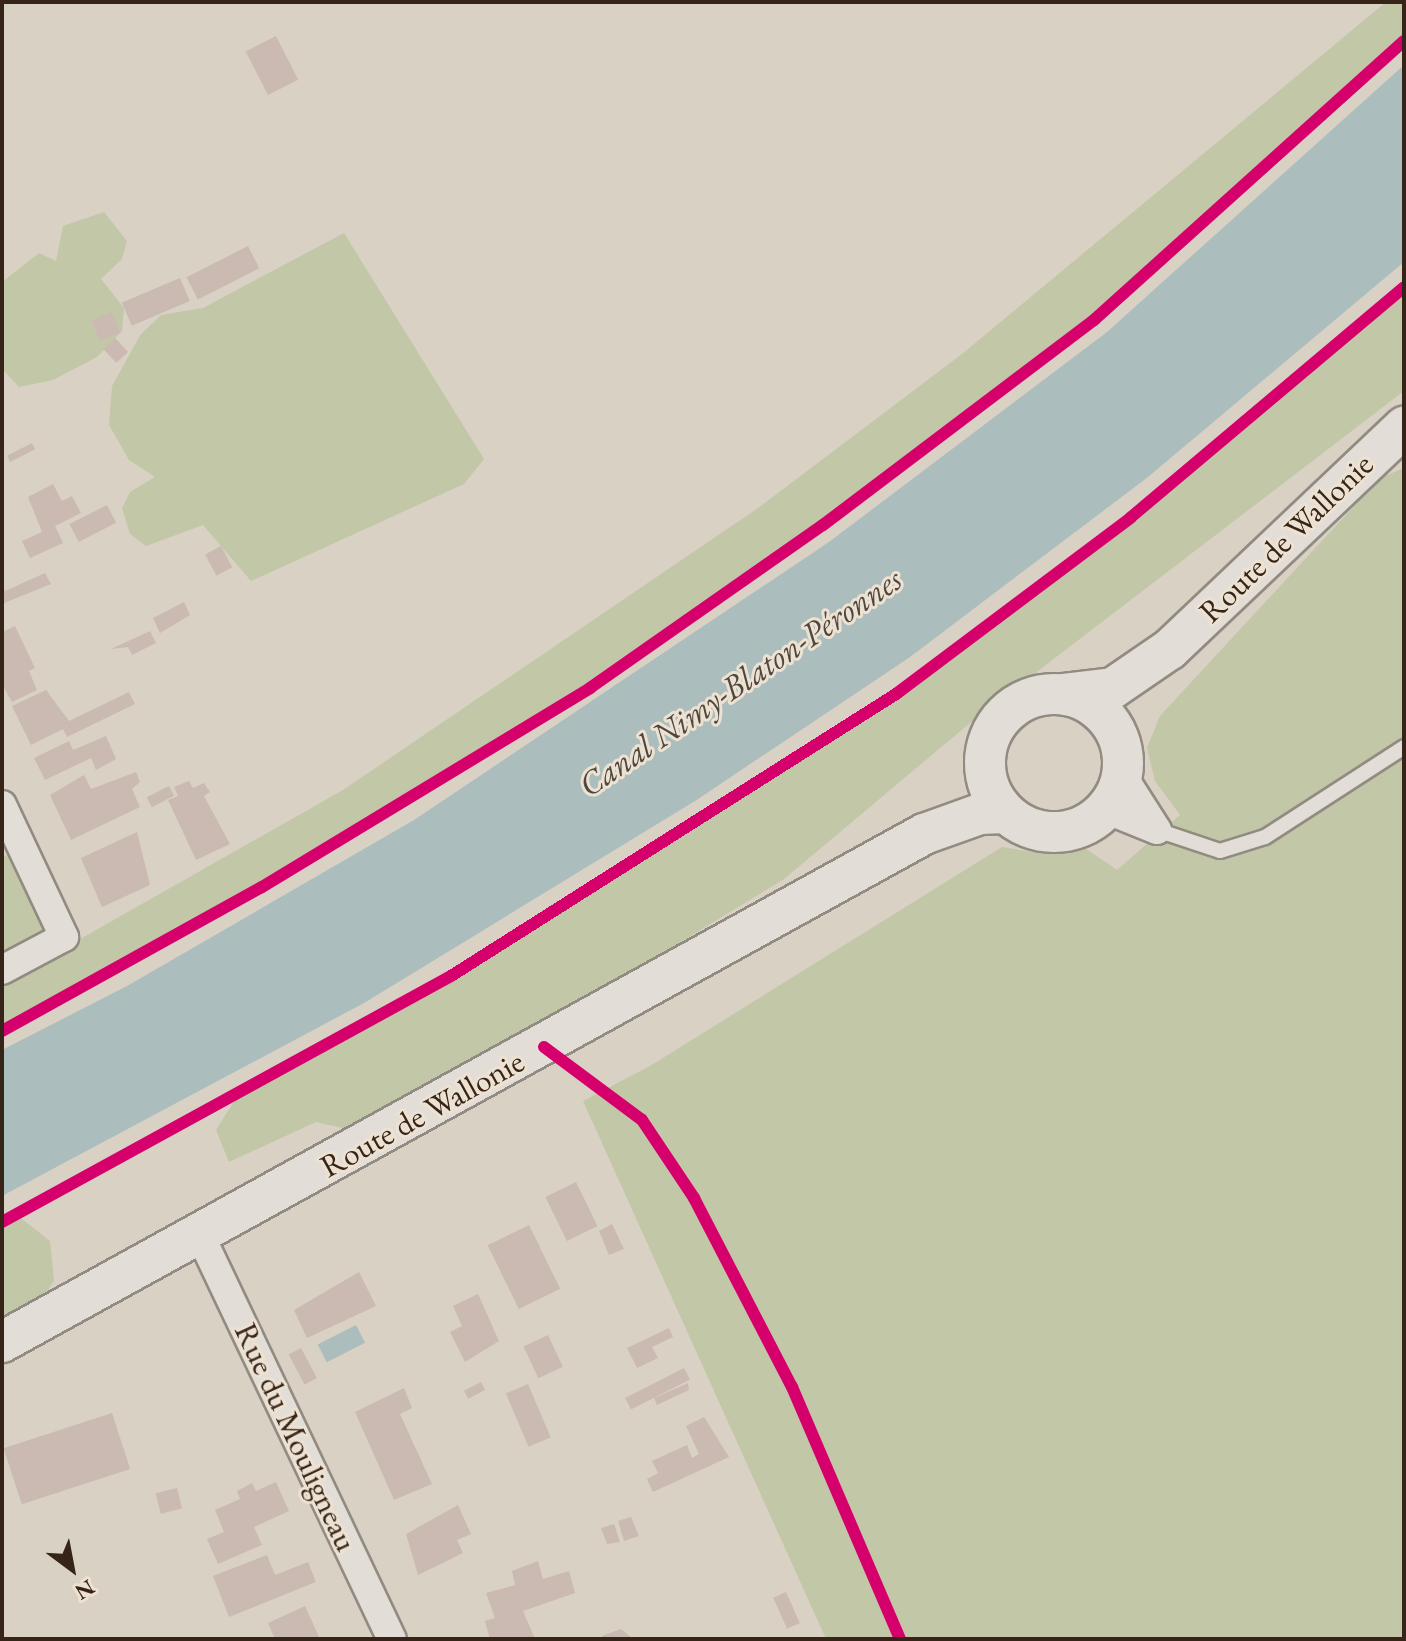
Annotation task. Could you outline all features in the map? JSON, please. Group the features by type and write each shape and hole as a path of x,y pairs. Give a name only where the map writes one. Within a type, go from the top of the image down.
{"main road":[{"name":"Route de Wallonie","path":"1170,649 1404,427"},
{"path":"924,834 965,797 1005,713 1024,700 1113,688 1170,649"},
{"path":"985,752 993,795 1006,813 1024,825 1056,831 1088,823 1116,780 1132,710 1170,649"},
{"path":"1062,694 1081,699 1109,721 1116,780"},
{"path":"924,834 980,814 1006,813"},
{"name":"Route de Wallonie","path":"2,1342 924,834"}],"street":[{"path":"1116,780 1157,830"},
{"path":"1116,780 1157,830"},
{"path":"2,805 64,937 2,970"},
{"name":"Rue du Mouligneau","path":"200,1235 392,1639"}],"lane":[{"path":"1157,830 1220,851 1265,837 1404,747"}],"green space":[{"path":"1386,2 1404,2 1404,41 1095,320 823,525 590,688 262,887 2,1031 2,857 22,849 64,937 82,938 343,790 758,508 962,354"},
{"path":"104,212 127,241 122,259 101,279 124,308 122,331 97,357 53,380 19,387 2,369 2,282 39,253 56,261 63,226"},
{"path":"344,233 484,459 464,484 251,581 203,525 146,546 130,534 122,508 130,492 155,477 129,460 109,425 112,386 141,334 161,315 203,308"},
{"path":"1404,287 1404,391 970,723 784,879 520,1040 347,1129 316,1122 229,1162 216,1130 238,1095 451,976 896,694 1130,518"},
{"path":"1404,468 1404,1639 826,1639 583,1101 650,1066 1002,847 1047,854 1085,848 1117,870 1180,815 1155,781 1147,748 1160,716 1380,478"},
{"path":"17,1215 50,1241 54,1280 24,1331 2,1342 2,1222"}],"water":[{"name":"Canal Nimy-Blaton-Péronnes","path":"1404,65 1404,262 1148,477 910,657 695,801 364,1003 2,1196 2,1050 127,986 414,820 829,542 1107,332"},
{"path":"356,1325 365,1343 327,1362 318,1345"}],"building":[{"path":"276,36 298,80 268,95 246,51"},
{"path":"248,246 259,268 198,300 187,277"},
{"path":"180,278 190,301 132,326 122,303"},
{"path":"112,312 120,332 100,341 92,320"},
{"path":"115,338 128,352 116,363 103,349"},
{"path":"32,443 35,449 10,462 7,456"},
{"path":"53,484 62,501 72,496 81,513 55,526 63,543 30,558 22,541 42,532 28,497"},
{"path":"107,505 116,523 79,542 70,524"},
{"path":"221,546 232,567 216,576 205,554"},
{"path":"45,573 51,584 2,604 2,584 5,591"},
{"path":"184,602 190,615 160,633 153,618"},
{"path":"15,626 35,668 29,671 37,690 12,702 2,684 2,632"},
{"path":"150,631 156,643 132,655 128,647 111,649"},
{"path":"46,690 69,721 129,692 135,704 67,737 63,729 31,745 12,706"},
{"path":"106,736 116,759 96,770 91,758 45,780 34,758 69,741 73,750"},
{"path":"136,772 140,782 132,789 140,807 71,840 50,795 84,775 91,789"},
{"path":"189,781 193,788 204,783 210,792 204,796 230,844 196,860 168,800 178,796 174,787"},
{"path":"169,786 174,796 152,807 147,797"},
{"path":"137,832 150,885 102,907 81,858"},
{"path":"576,1182 597,1226 567,1241 545,1197"},
{"path":"612,1224 624,1249 609,1255 599,1231"},
{"path":"529,1225 560,1289 519,1309 488,1245"},
{"path":"359,1272 376,1306 307,1338 294,1310"},
{"path":"478,1294 499,1341 465,1362 450,1332 462,1326 453,1306"},
{"path":"669,1328 673,1337 652,1347 658,1358 637,1368 627,1348"},
{"path":"548,1335 563,1367 538,1378 524,1346"},
{"path":"301,1348 317,1378 305,1385 289,1355"},
{"path":"684,1368 690,1380 631,1410 625,1398"},
{"path":"481,1382 485,1390 468,1399 464,1391"},
{"path":"688,1383 689,1390 657,1405 654,1398"},
{"path":"528,1384 551,1437 529,1447 506,1393"},
{"path":"404,1388 412,1408 400,1414 432,1484 394,1500 355,1412"},
{"path":"112,1413 130,1469 22,1504 4,1448"},
{"path":"704,1417 729,1457 653,1492 647,1479 658,1473 652,1461 687,1445 692,1458 699,1454 686,1426"},
{"path":"276,1482 289,1511 254,1527 262,1545 218,1564 207,1539 224,1532 215,1510 240,1499 237,1491 252,1483 256,1491"},
{"path":"177,1488 182,1508 161,1514 156,1493"},
{"path":"458,1505 471,1534 457,1540 463,1553 418,1575 406,1534"},
{"path":"631,1517 639,1536 624,1541 618,1521"},
{"path":"614,1524 620,1542 607,1544 601,1528"},
{"path":"267,1555 275,1575 308,1562 316,1582 229,1617 213,1576"},
{"path":"538,1561 543,1579 569,1571 575,1593 523,1611 535,1639 490,1639 485,1621 495,1618 486,1593 515,1585 512,1571"},
{"path":"786,1592 800,1623 787,1629 773,1598"},
{"path":"305,1606 320,1639 275,1639 268,1623"},
{"path":"621,1629 633,1639 603,1639 602,1636"}],"cycle path":[{"path":"2,1031 262,887 590,688 823,525 1094,320 1404,41"},
{"path":"2,1222 451,976 896,694 1130,518 1404,287"},
{"path":"544,1047 642,1120 694,1198 792,1387 900,1639"}]}
